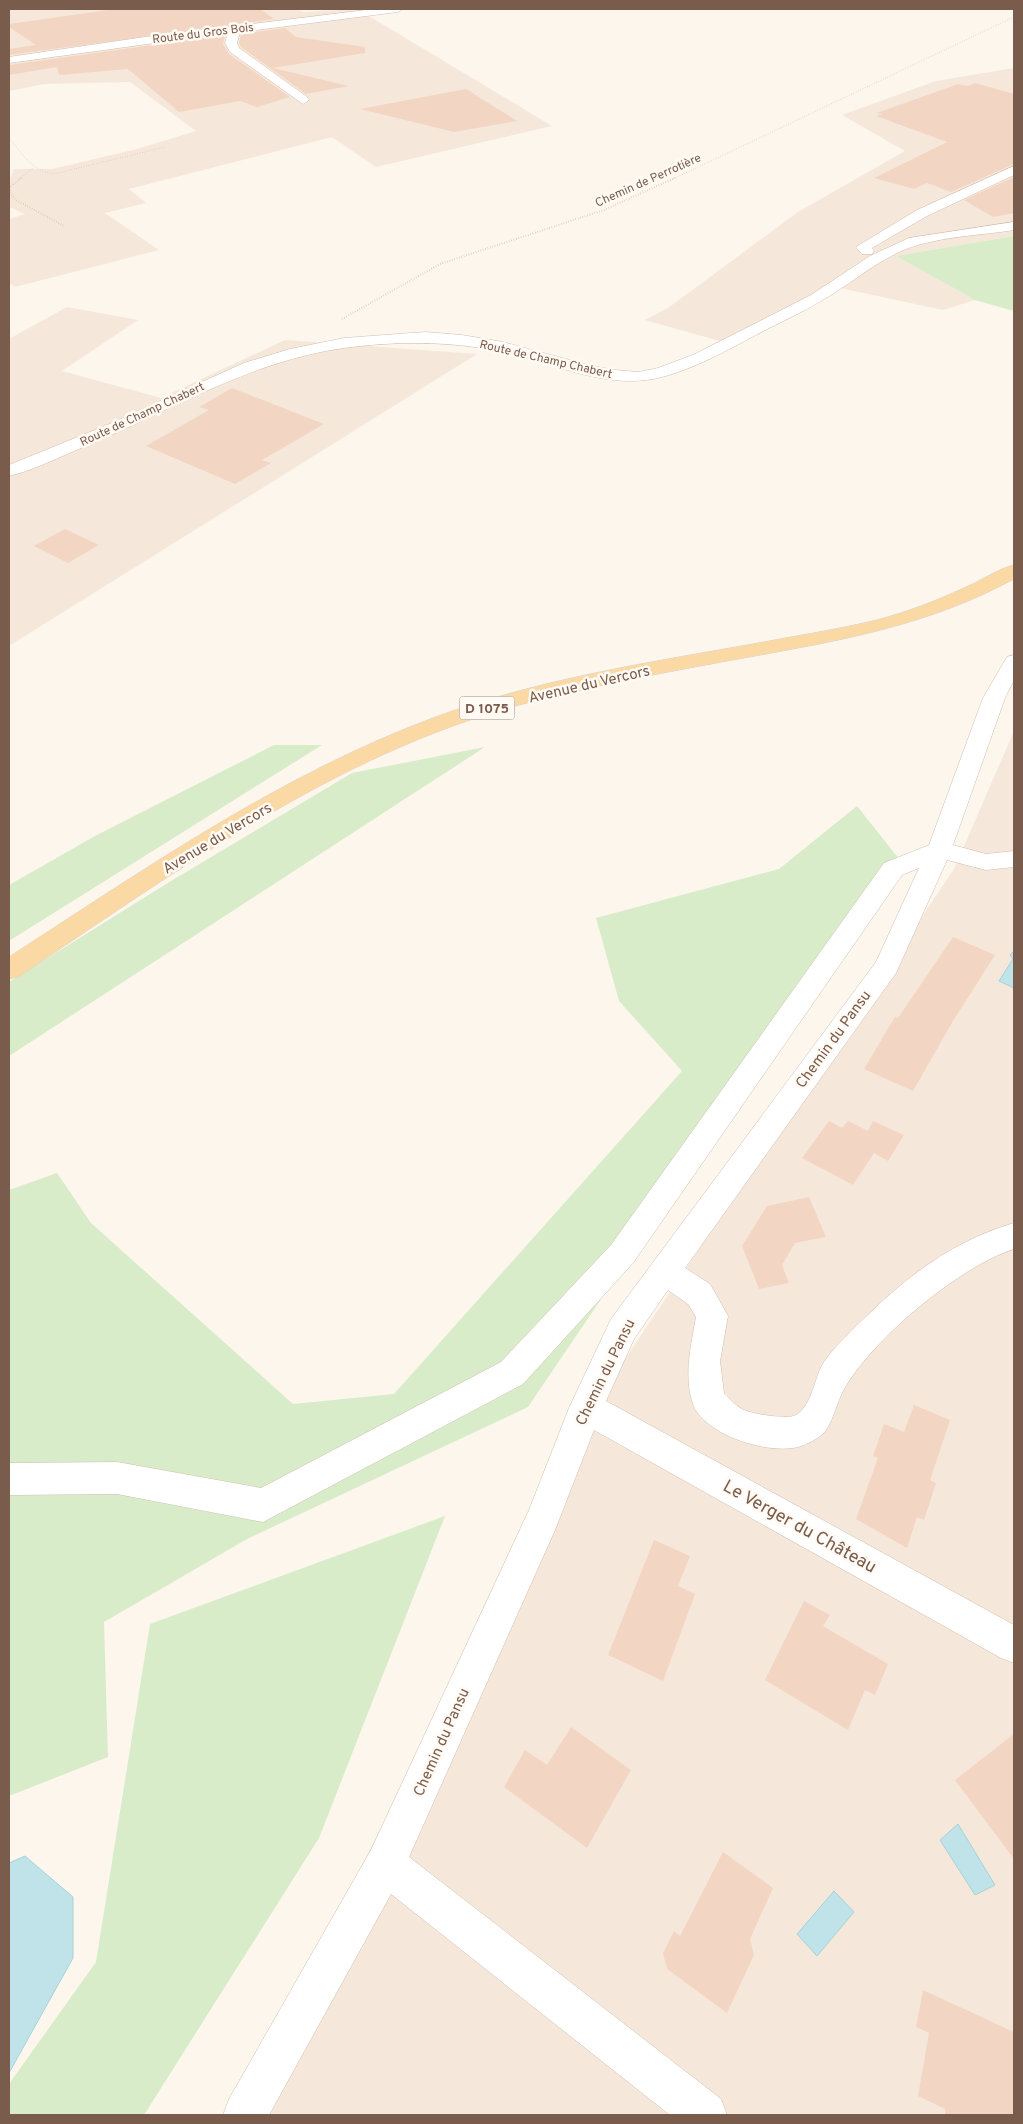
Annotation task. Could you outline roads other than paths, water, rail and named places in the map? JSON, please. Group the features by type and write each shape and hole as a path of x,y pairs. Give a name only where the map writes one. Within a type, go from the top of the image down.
{"main road":[{"name":"Avenue du Vercors","path":"9,970 223,832 337,768 438,724 510,701 640,672 861,630 924,612 1014,572"}],"street":[{"name":"Route du Gros Bois","path":"9,60 398,9"},
{"path":"235,29 231,43 234,50 303,100"},
{"path":"876,259 863,247 922,213 1014,170"},
{"name":"Route de Champ Chabert","path":"9,471 118,427 250,366 290,354 344,343 425,337 453,339 503,347 586,370 615,375 638,377 662,372 701,357 816,298 876,259 914,241 1014,226"},
{"name":"Chemin du Pansu","path":"245,2115 385,1864 543,1518 586,1408 622,1329 663,1270 887,966 939,850 994,698 1014,661"},
{"path":"9,1479 116,1478 263,1505 512,1373 622,1254 893,869 939,850 986,862 1014,859"},
{"path":"663,1270 699,1294 712,1316 704,1361 708,1401 733,1422 773,1431 799,1431 817,1418 834,1375 860,1344 896,1308 966,1254 1000,1239 1014,1236"},
{"name":"Le Verger du Château","path":"586,1408 1014,1645"},
{"path":"385,1864 705,2115"}],"water":[{"path":"1013,952 1014,988 999,981 1013,959 1010,955"},
{"path":"958,1824 995,1885 975,1895 940,1840"},
{"path":"25,1856 73,1897 73,1958 9,2073 9,1863"},
{"path":"834,1891 854,1912 817,1956 797,1934"}]}
